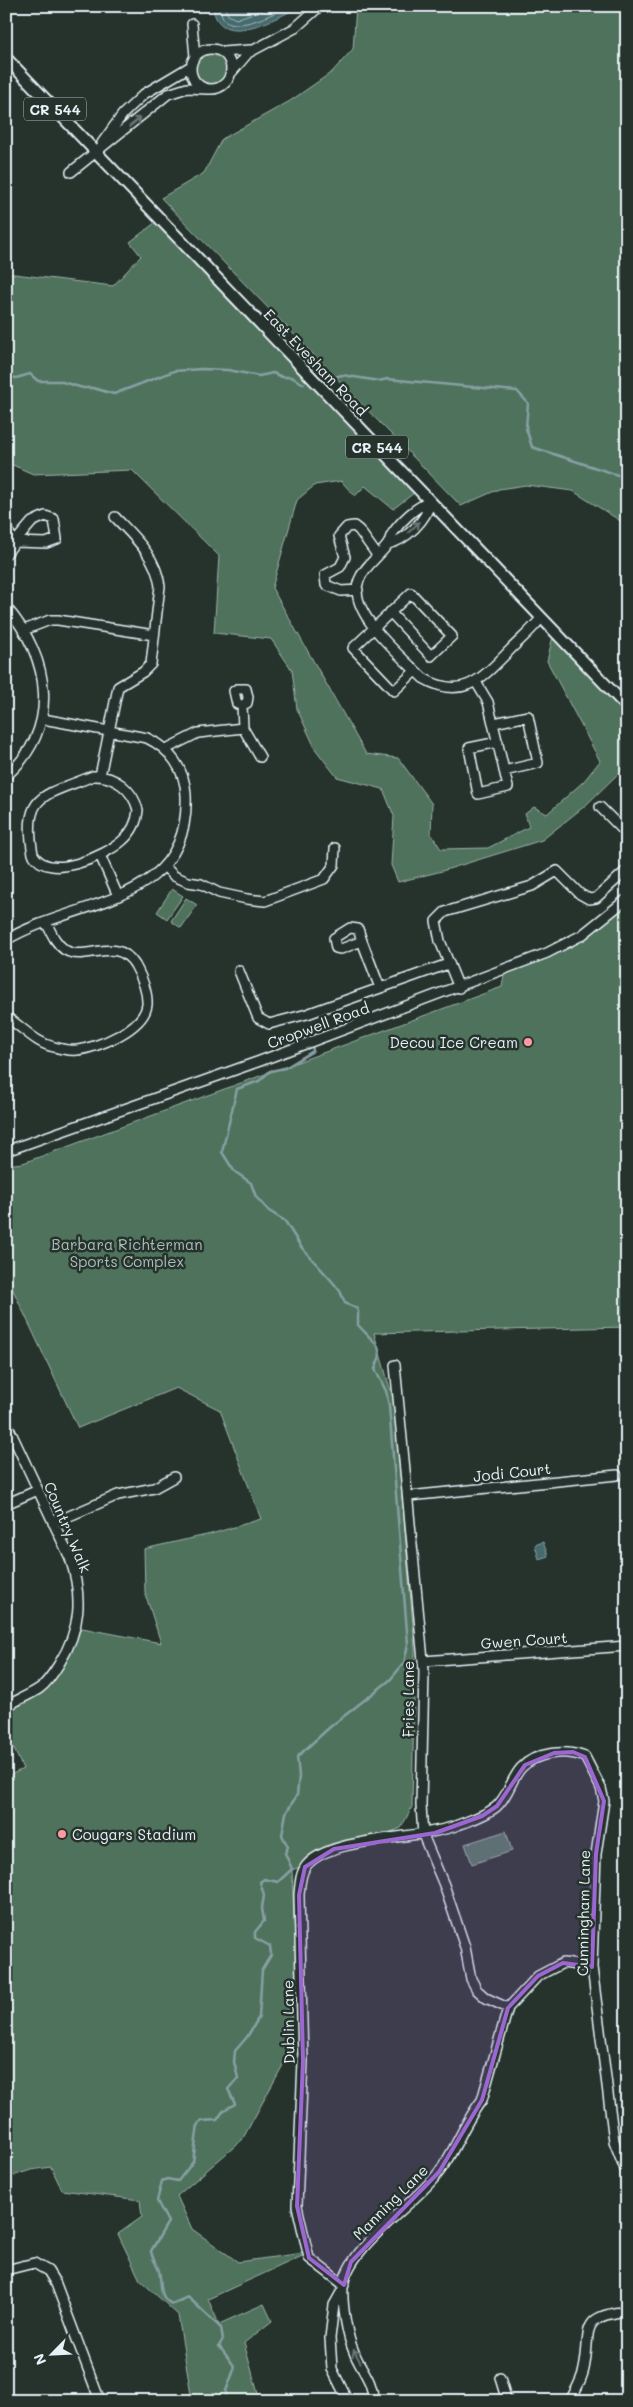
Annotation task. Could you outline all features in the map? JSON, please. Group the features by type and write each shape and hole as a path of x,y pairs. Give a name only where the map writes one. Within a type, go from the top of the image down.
{"main road":[{"name":"East Evesham Road","path":"6,58 627,707"}],"street":[{"path":"71,172 168,94 187,88 207,89 223,86 241,58 255,48 295,28 320,6"},
{"path":"192,24 195,82 207,89"},
{"path":"96,151 123,114 144,94 193,62 207,49 222,52 255,48"},
{"path":"222,52 230,60 232,73"},
{"path":"430,502 420,505 392,534 388,544 377,555 358,581 361,610 374,627 415,671 422,678 442,687 453,689 476,682 541,618"},
{"path":"6,554 15,542 32,522 45,516 54,519 57,539 46,543 15,542"},
{"path":"100,776 118,687 143,672 150,664 160,586 159,577 145,547 115,517"},
{"path":"358,590 341,591 326,585 325,575 340,567 345,558 339,536 347,527 354,526 377,555"},
{"path":"6,529 15,542"},
{"path":"390,612 431,656 452,636 411,592 374,627 353,648 394,691 415,671"},
{"path":"6,607 24,630 37,662 44,700 43,719 32,749 19,765 6,776"},
{"path":"24,630 50,620 58,620 154,635"},
{"path":"476,682 488,702 494,723 508,787 478,794 469,748 498,742"},
{"path":"242,704 243,728 260,757"},
{"path":"494,723 528,716 532,735 538,764 504,771"},
{"path":"6,940 46,922 118,896 151,879 165,867 183,831 186,810 182,776 175,760 166,749 147,738 43,719"},
{"path":"166,749 198,733 243,728"},
{"path":"93,776 100,776 130,791 138,810 132,828 123,840 100,854 59,868 47,865 33,854 30,816 33,807 42,797 93,776"},
{"path":"600,807 627,834"},
{"path":"165,867 174,876 188,882 201,884 220,893 247,900 265,901 324,879 334,865 335,848"},
{"path":"100,854 118,896"},
{"path":"459,988 440,941 436,921 445,912 532,886 557,871 580,894 589,900 596,898 627,870"},
{"name":"Cropwell Road","path":"6,1151 459,988 547,953 582,935 627,898"},
{"path":"6,1017 32,1038 46,1045 71,1050 89,1047 118,1036 130,1029 144,1015 147,1005 145,992 140,976 128,957 117,951 82,953 67,951 54,939 46,922"},
{"path":"362,941 380,988"},
{"path":"239,971 258,1018 269,1024 307,1014 448,964"},
{"name":"Fries Lane","path":"395,1365 409,1496 423,1661 421,1805 424,1835 444,1885 464,1947 471,1979 477,1990 486,1998 508,2008"},
{"name":"Country Walk","path":"6,1422 76,1576 80,1608 77,1627 68,1650 52,1676 41,1688 6,1706"},
{"name":"Jodi Court","path":"409,1496 617,1475"},
{"path":"53,1523 118,1495 154,1488 174,1477"},
{"path":"6,1504 38,1490"},
{"name":"Gwen Court","path":"423,1661 627,1646"},
{"name":"Cunningham Lane","path":"424,1835 447,1830 482,1816 497,1806 520,1769 535,1760 554,1753 573,1752 585,1757 601,1788 604,1801 604,1816 596,1854 592,1967 614,2141 627,2174"},
{"name":"Dublin Lane","path":"343,2287 309,2258 297,2206 303,2061 299,1895 301,1877 305,1867 311,1860 334,1849 373,1840 424,1835"},
{"name":"Manning Lane","path":"348,2401 332,2369 330,2338 334,2305 343,2287 351,2262 439,2172 472,2112 482,2100 508,2008 538,1976 562,1964 592,1967"},
{"path":"6,2270 34,2263 48,2271 56,2284 100,2401"},
{"name":"Manning Lane","path":"343,2287 346,2322 352,2345 367,2374 373,2401"},
{"path":"570,2401 584,2369 589,2328 595,2320 605,2314 627,2310"},
{"path":"500,2378 507,2401"}],"highlighted area":[{"path":"573,1752 585,1757 604,1801 596,1854 592,1967 563,1963 538,1976 508,2008 482,2100 439,2172 351,2262 344,2285 309,2258 297,2206 303,2061 299,1895 305,1867 334,1849 435,1833 482,1816 497,1806 525,1765 554,1753"}],"green space":[{"path":"356,6 627,6 627,528 619,520 573,491 526,485 499,489 461,506 161,198 204,173 222,139 290,101 332,72 353,49"},
{"path":"215,49 222,52 228,58 231,69 230,77 222,86 215,89 207,89 200,86 192,77 191,65 194,58 203,50"},
{"path":"160,219 418,490 393,509 365,486 355,496 341,481 315,485 297,500 272,588 366,754 398,758 432,804 431,834 441,849 488,848 529,827 525,814 534,807 547,814 584,781 600,761 547,661 554,632 627,707 627,765 586,805 542,840 442,871 398,882 391,865 394,816 383,789 337,777 316,750 297,709 292,670 271,639 214,633 219,556 132,470 33,474 6,462 6,273 113,286 141,256 130,242"},
{"path":"172,889 183,896 167,919 157,912"},
{"path":"186,898 197,905 181,928 171,921"},
{"name":"Barbara Richterman Sports Complex","path":"627,899 627,1327 374,1333 394,1402 415,1649 412,1807 401,1828 292,1870 297,1988 283,2065 242,2140 177,2196 192,2229 238,2262 311,2252 208,2299 219,2324 264,2304 272,2321 244,2343 260,2401 192,2401 178,2315 140,2280 118,2234 142,2217 140,2200 62,2190 51,2167 31,2170 6,2178 6,1777 23,1769 6,1731 6,1706 41,1688 77,1627 161,1643 145,1593 144,1549 211,1534 261,1519 220,1410 176,1388 78,1428 6,1275 6,1165 23,1163 502,987 505,970 582,935"},
{"path":"506,1831 512,1851 472,1864 465,1844"}],"water":[{"path":"213,6 301,6 265,23 237,29 225,27 217,20"},
{"path":"543,1542 548,1556 539,1559 535,1545"}],"waterway":[{"path":"6,376 16,378 30,374 38,381 59,381 114,394 174,371 201,369 228,370 259,376 273,373 282,377 291,377 304,384"},
{"path":"331,378 342,375 379,381 387,379 517,391 528,403 526,428 532,447 627,478"},
{"path":"227,2401 226,2391 235,2367 219,2346 223,2339 221,2328 188,2297 172,2304 164,2298 159,2271 151,2251 168,2222 157,2201 162,2181 167,2179 178,2181 193,2162 198,2124 202,2121 217,2120 224,2110 235,2104 228,2089 238,2078 234,2062 235,2051 247,2037 259,2017 262,1970 271,1955 270,1946 255,1938 255,1932 264,1921 262,1908 264,1895 260,1882 264,1879 278,1882 292,1869 285,1853 288,1847 282,1835 286,1813 297,1795 299,1776 297,1757 330,1727 390,1680 404,1663 408,1644 389,1406 386,1391 375,1369 380,1356 378,1346 358,1325 358,1311 356,1308 345,1303 340,1291 301,1247 285,1221 269,1211 256,1197 251,1183 234,1171 222,1152 237,1089 259,1081 270,1071 285,1068 313,1051 312,1045"}],"place":[{"name":"Decou Ice Cream","path":"528,1042"},
{"name":"Cougars Stadium","path":"62,1834"}]}
